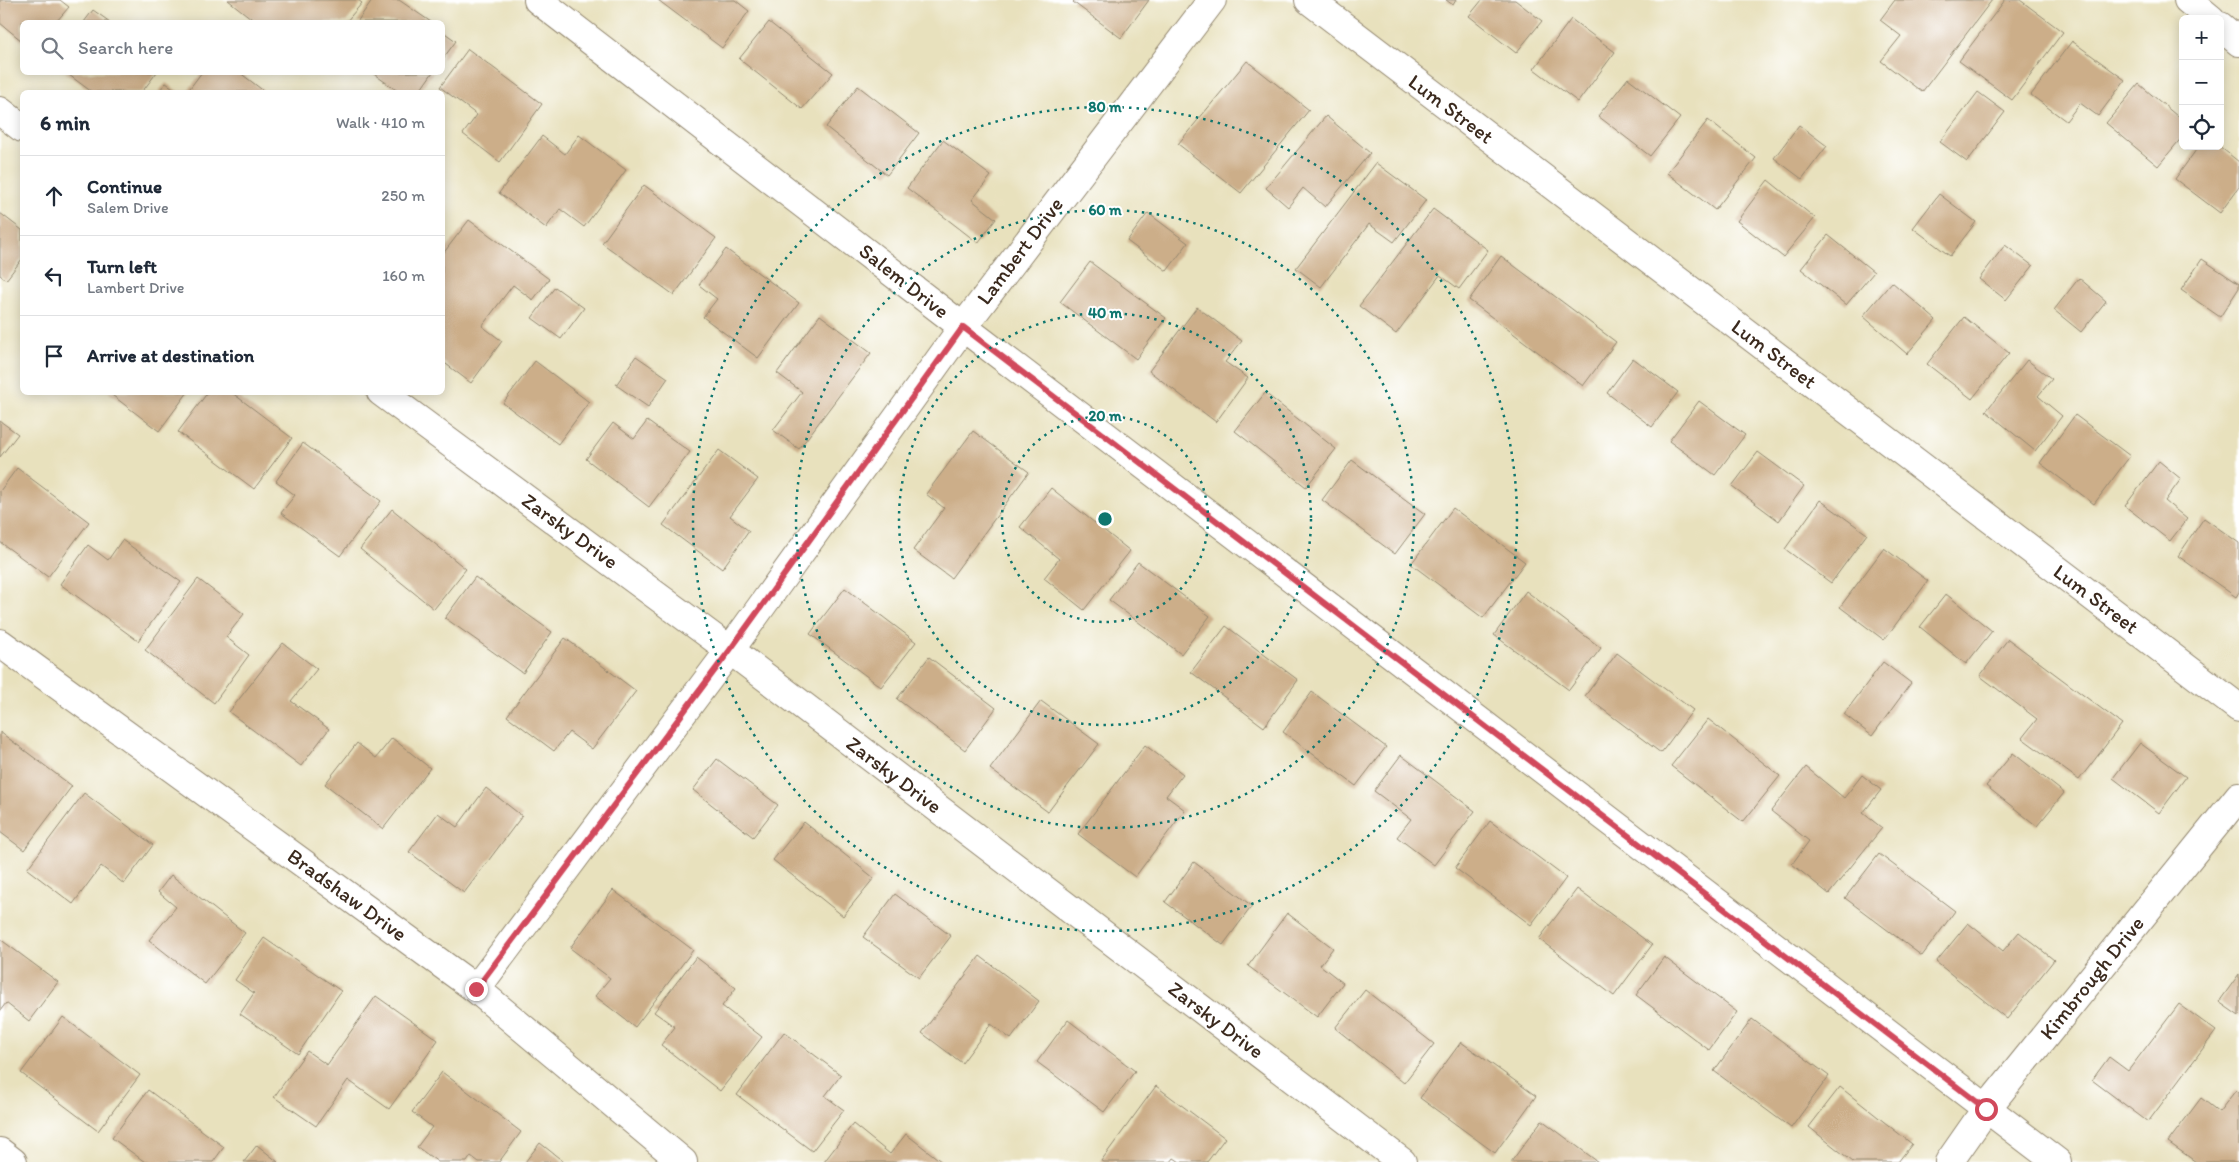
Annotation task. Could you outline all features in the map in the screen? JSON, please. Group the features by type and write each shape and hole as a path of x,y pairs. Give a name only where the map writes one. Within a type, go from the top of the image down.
{"street":[{"name":"Salem Drive","path":"538,0 2057,1162"},
{"name":"Lambert Drive","path":"476,989 730,650 963,327 1212,0"},
{"name":"Lum Street","path":"1308,0 2239,708"},
{"path":"2188,0 2206,15"},
{"path":"2224,29 2239,42"},
{"path":"0,111 20,126"},
{"name":"Zarsky Drive","path":"385,395 730,650 1402,1162"},
{"name":"Bradshaw Drive","path":"0,643 476,989 683,1162"},
{"name":"Kimbrough Drive","path":"1949,1162 1986,1109 2239,796"},
{"path":"0,1152 12,1162"}],"building":[{"path":"0,0 60,0 69,7 58,20 20,20 20,39 0,23"},
{"path":"228,0 358,0 362,3 348,20 253,20"},
{"path":"372,0 399,0 428,20 358,20"},
{"path":"658,0 735,0 749,11 722,48"},
{"path":"1075,0 1149,0 1121,38 1073,2"},
{"path":"1446,0 1456,0 1453,5"},
{"path":"1482,0 1515,0 1542,21 1516,53 1469,16"},
{"path":"1895,0 1992,0 1922,92 1881,61 1901,36 1880,20"},
{"path":"2005,0 2020,0 2063,32 2012,100 1959,61"},
{"path":"93,10 107,20 86,20"},
{"path":"1571,19 1615,52 1578,102 1534,69"},
{"path":"769,22 833,73 802,109 739,59"},
{"path":"445,33 456,41 445,56"},
{"path":"2072,41 2125,80 2098,116 2080,103 2066,121 2031,95"},
{"path":"468,49 542,104 500,162 463,134 477,115 440,87"},
{"path":"1247,61 1309,110 1241,193 1178,144"},
{"path":"69,75 155,75 144,90 89,90"},
{"path":"200,75 243,75 262,90 188,90"},
{"path":"375,75 431,75 420,90 396,90"},
{"path":"1628,78 1680,118 1650,156 1598,116"},
{"path":"166,83 176,90 160,90"},
{"path":"2139,84 2179,118 2179,141 2158,166 2106,123"},
{"path":"858,86 919,133 887,175 826,127"},
{"path":"1978,92 2005,112 1967,162 1940,142"},
{"path":"1326,116 1370,153 1325,207 1303,188 1288,207 1266,188"},
{"path":"1708,120 1756,158 1715,210 1667,173"},
{"path":"1799,125 1827,146 1802,179 1774,158"},
{"path":"579,135 626,170 584,227 560,209 546,228 499,193 542,136 565,154"},
{"path":"943,140 991,176 972,200 996,219 978,243 907,188"},
{"path":"2196,150 2224,150 2239,162 2239,187 2220,213 2175,179"},
{"path":"1376,163 1426,200 1394,242 1369,224 1321,287 1296,268"},
{"path":"1768,180 1815,218 1783,257 1737,221"},
{"path":"644,185 716,238 674,295 602,243"},
{"path":"1939,194 1976,222 1950,256 1913,228"},
{"path":"1433,209 1488,250 1459,289 1440,275 1396,334 1359,306"},
{"path":"0,213 20,228 20,262 6,280 0,275"},
{"path":"1148,213 1188,243 1167,271 1127,241"},
{"path":"469,220 549,279 533,300 513,285 482,326 502,341 471,383 445,363 445,251"},
{"path":"1828,235 1874,272 1846,305 1801,269"},
{"path":"2005,245 2033,266 2006,300 1979,279"},
{"path":"726,249 799,303 758,358 703,317 717,299 699,285"},
{"path":"1501,256 1616,342 1583,386 1469,300"},
{"path":"2202,259 2239,284 2239,288 2220,317 2181,290"},
{"path":"1090,262 1166,318 1136,359 1060,302"},
{"path":"2079,278 2106,301 2081,332 2054,310"},
{"path":"1892,282 1936,320 1907,354 1863,316"},
{"path":"555,287 584,308 561,339 532,318"},
{"path":"1197,307 1242,341 1225,362 1248,378 1216,422 1149,371"},
{"path":"820,315 871,353 799,449 773,430 802,392 777,373"},
{"path":"1964,317 2009,353 1972,399 1927,364"},
{"path":"636,356 668,378 648,407 616,385"},
{"path":"1633,358 1678,392 1652,427 1607,393"},
{"path":"2027,360 2052,379 2038,396 2062,416 2035,451 1986,411"},
{"path":"535,361 589,402 558,444 503,403"},
{"path":"1265,393 1336,449 1306,487 1235,431"},
{"path":"112,395 186,395 159,431"},
{"path":"206,395 235,395 292,438 254,489 178,432"},
{"path":"1699,401 1745,435 1715,475 1669,441"},
{"path":"2075,415 2130,456 2094,504 2040,463"},
{"path":"0,421 18,434 0,457"},
{"path":"647,421 690,452 649,507 586,459 613,423 634,439"},
{"path":"973,431 1029,472 951,578 913,550 944,508 926,494"},
{"path":"303,443 381,501 340,556 281,513 295,495 276,481"},
{"path":"719,450 758,479 730,516 749,531 722,569 663,525"},
{"path":"1758,452 1804,486 1779,521 1732,486"},
{"path":"1352,460 1425,514 1395,554 1322,500"},
{"path":"2159,461 2181,479 2165,501 2187,519 2170,541 2125,506"},
{"path":"17,468 89,522 48,577 0,542 0,491"},
{"path":"1051,488 1130,551 1084,610 1044,578 1059,559 1020,527"},
{"path":"1820,500 1867,534 1831,583 1785,549"},
{"path":"1453,508 1525,562 1483,618 1411,564"},
{"path":"392,509 466,569 434,609 360,549"},
{"path":"2204,518 2239,543 2239,592 2236,597 2178,556"},
{"path":"122,540 181,582 138,641 60,584 88,545 108,560"},
{"path":"1884,548 1928,581 1884,640 1840,607"},
{"path":"1138,562 1210,616 1181,654 1109,600"},
{"path":"475,577 552,632 523,673 445,618"},
{"path":"198,579 244,614 226,637 249,655 214,703 145,650"},
{"path":"845,588 916,642 881,687 810,634"},
{"path":"1526,591 1601,648 1569,690 1494,635"},
{"path":"1946,594 1992,631 1966,664 1920,627"},
{"path":"1226,626 1298,680 1264,727 1191,672"},
{"path":"565,638 636,691 592,749 569,732 554,751 507,716"},
{"path":"2008,639 2122,724 2079,780 2022,738 2037,719 1980,676"},
{"path":"283,643 317,669 291,701 329,729 301,766 229,712"},
{"path":"1617,653 1693,710 1661,753 1585,696"},
{"path":"929,657 996,708 965,750 897,699"},
{"path":"1883,662 1911,683 1872,736 1844,714"},
{"path":"1312,692 1386,747 1356,786 1283,732"},
{"path":"1041,701 1099,744 1048,812 990,769"},
{"path":"1708,719 1780,776 1743,822 1671,766"},
{"path":"0,732 72,786 24,850 0,832"},
{"path":"392,738 430,768 383,829 325,784 357,743 376,758"},
{"path":"2140,743 2186,777 2159,813 2113,778"},
{"path":"1145,745 1183,774 1166,796 1185,810 1135,877 1078,834"},
{"path":"2013,753 2064,793 2037,826 1986,786"},
{"path":"1401,755 1475,811 1434,865 1397,837 1411,819 1374,791"},
{"path":"717,759 778,805 753,837 693,790"},
{"path":"1806,767 1844,798 1862,775 1881,790 1863,813 1882,828 1829,894 1792,864 1809,841 1771,811"},
{"path":"486,788 522,816 464,893 409,852 438,813 457,827"},
{"path":"84,793 153,845 124,884 101,866 73,904 27,869"},
{"path":"1490,821 1566,878 1531,925 1455,868"},
{"path":"804,822 874,878 843,916 773,860"},
{"path":"1879,854 1955,911 1922,956 1845,898"},
{"path":"1194,862 1252,906 1223,945 1165,902"},
{"path":"171,875 245,933 205,984 149,940 176,907 158,892"},
{"path":"1577,889 1652,945 1614,996 1539,939"},
{"path":"613,890 693,950 635,1027 595,996 610,978 570,948"},
{"path":"895,894 951,936 919,978 863,937"},
{"path":"1287,913 1333,948 1320,965 1343,983 1317,1017 1248,966"},
{"path":"1968,923 2003,951 2019,932 2054,960 2007,1019 1936,962"},
{"path":"264,938 341,991 298,1054 240,1014 254,993 235,980"},
{"path":"0,939 58,982 29,1021 6,1003 0,1011"},
{"path":"980,956 1039,1001 1011,1039 991,1024 962,1063 922,1033"},
{"path":"696,957 736,988 722,1006 762,1037 720,1091 661,1045 675,1027 654,1012"},
{"path":"1664,957 1737,1012 1709,1050 1636,995"},
{"path":"2239,974 2239,1016 2219,1002"},
{"path":"1365,990 1434,1044 1404,1083 1335,1028"},
{"path":"376,996 438,1040 389,1109 348,1080 316,1126 274,1097 307,1051 327,1065"},
{"path":"2179,1004 2216,1031 2148,1122 2092,1080 2109,1057 2128,1071"},
{"path":"63,1017 140,1075 98,1131 21,1073"},
{"path":"1752,1019 1829,1076 1791,1128 1714,1071"},
{"path":"1068,1020 1135,1071 1104,1112 1037,1062"},
{"path":"784,1032 841,1075 825,1096 844,1110 812,1151 737,1095"},
{"path":"1461,1042 1536,1096 1495,1153 1420,1098"},
{"path":"442,1072 521,1132 499,1162 479,1162 471,1156 467,1162 438,1162 417,1147 432,1127 412,1112"},
{"path":"1156,1086 1225,1138 1207,1162 1180,1162 1174,1158 1171,1162 1101,1161"},
{"path":"1840,1087 1912,1144 1898,1162 1853,1162 1809,1127"},
{"path":"148,1090 224,1147 213,1162 145,1162 112,1138"},
{"path":"2236,1090 2239,1093 2239,1162 2196,1162 2168,1142 2201,1098 2219,1112"},
{"path":"1542,1120 1598,1162 1511,1162"},
{"path":"853,1124 890,1154 906,1134 942,1162 824,1162"},
{"path":"540,1143 564,1162 525,1162"},
{"path":"257,1145 278,1162 244,1162"}],"route":[{"path":"476,989 730,650 963,327 1986,1109"}]}
